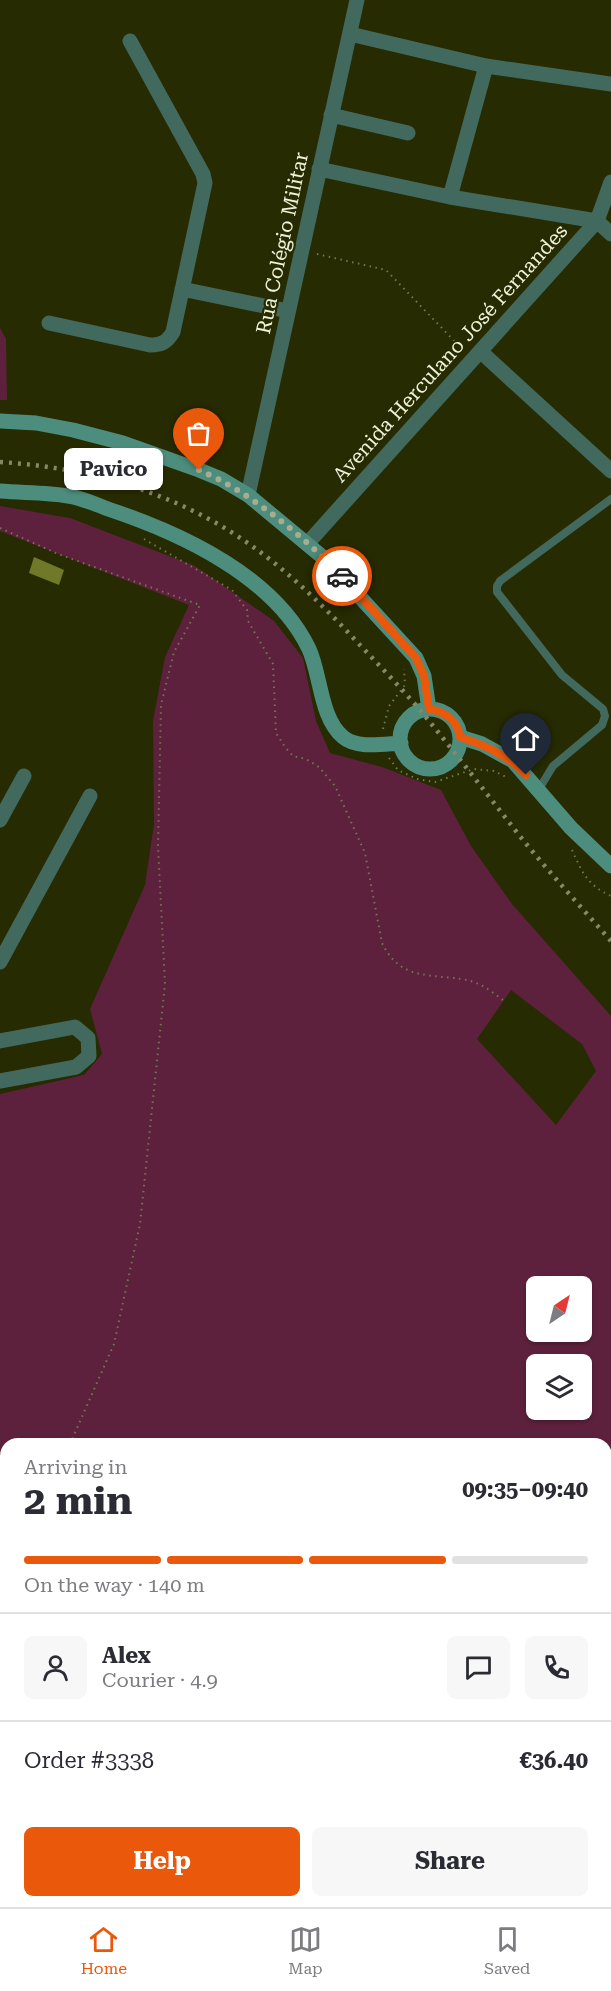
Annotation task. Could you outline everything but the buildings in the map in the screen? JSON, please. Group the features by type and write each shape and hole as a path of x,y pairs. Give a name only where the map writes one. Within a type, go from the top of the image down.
{"street":[{"name":"Rua Colégio Militar","path":"248,495 357,0"},
{"path":"350,34 486,66 611,84"},
{"path":"49,324 150,345 159,345 167,341 173,332 204,191 203,174 130,41"},
{"path":"450,197 486,66"},
{"path":"331,115 408,132"},
{"path":"320,169 450,197 597,221 611,234"},
{"name":"Avenida Herculano José Fernandes","path":"307,544 597,221 611,182"},
{"path":"182,289 288,311"},
{"path":"476,355 611,471"},
{"path":"0,421 36,423 123,443 221,479 248,495 325,559 416,658 424,676 429,709"},
{"path":"0,491 69,496 146,521 219,559 264,592 288,614 309,650 331,723 344,738 360,745 401,742"},
{"path":"429,709 441,711 451,717 459,729 460,737 457,753 453,758 445,765 434,768 418,766 408,759 401,742 401,732 405,722 414,714 429,709"},
{"path":"460,737 482,744 513,761 572,828 611,866"},
{"path":"0,820 24,776"},
{"path":"0,962 90,796"},
{"path":"0,1041 75,1028 88,1038 89,1056 76,1067 0,1081"}],"lane":[{"path":"539,789 553,766 602,725 605,716 603,709 562,675 497,592 497,586 500,581 611,500"}],"path":[{"path":"302,251 386,270 476,355"},
{"path":"0,528 58,554 201,605 174,652 161,705 158,846 165,984 140,1224 114,1344 73,1438"},
{"path":"140,537 232,590 247,610 248,621 273,664 276,732 294,756 306,759 319,767 335,786 365,853 382,943 387,953 405,969 417,975 475,982 503,1000"},
{"path":"404,668 405,685 389,706 382,732 389,757 398,771 417,779 435,782 474,769 494,771 510,779"},
{"path":"569,845 578,866 591,883 611,896"}],"shaded area":[{"path":"0,328 6,339 7,400 0,400"},
{"path":"0,506 70,518 195,566 274,621 303,658 316,721 330,753 382,767 441,790 471,846 512,904 611,1016 611,1438 0,1438 0,1094 84,1075 102,1054 90,1009 145,885 154,824 153,721 165,657 189,605 0,531","holes":["511,990 582,1044 596,1071 556,1125 477,1039"]},
{"path":"34,557 64,570 59,585 29,573"}],"railway":[{"path":"0,462 60,469 147,491 202,515 264,555 328,612 405,693 530,848 611,941"}],"way so far":[{"path":"199,470 221,479 248,495 342,576"}],"place":[{"name":"Pavico","path":"199,470"}],"route":[{"path":"342,576 416,658 424,676 429,709 441,711 451,717 459,729 460,737 482,744 513,761 526,775"}]}
